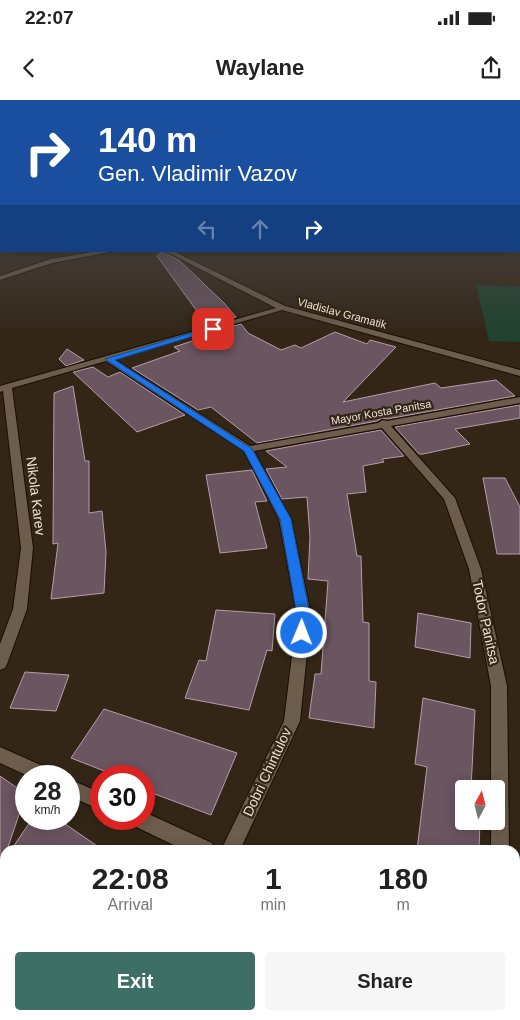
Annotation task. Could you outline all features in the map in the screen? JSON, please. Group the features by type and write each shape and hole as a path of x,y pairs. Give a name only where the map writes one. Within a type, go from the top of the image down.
{"street":[{"path":"0,278 51,261 106,252"},
{"name":"Vladislav Gramatik","path":"170,252 282,308 520,373"},
{"path":"4,388 282,308"},
{"name":"Dobri Chintulov","path":"109,359 248,449 286,519 304,615 292,721 232,845"},
{"name":"Nikola Karev","path":"0,664 20,609 27,548 4,388"},
{"name":"Mayor Kosta Panitsa","path":"248,449 520,400"},
{"name":"Todor Panitsa","path":"383,424 449,498 475,569 499,686 500,845"},
{"path":"0,755 22,765"},
{"path":"155,827 194,845"}],"green space":[{"path":"476,285 520,287 520,342 489,341"}],"building":[{"path":"165,252 180,261 236,317 207,325 157,256"},
{"path":"241,324 248,333 281,350 295,345 301,348 335,332 367,344 370,340 396,347 343,402 435,383 441,388 496,380 515,396 387,419 382,418 377,421 257,443 211,407 198,410 132,368 180,351 174,347 213,334 212,332"},
{"path":"67,349 84,360 66,366 59,359"},
{"path":"93,367 108,377 120,372 185,415 137,432 73,372"},
{"path":"73,386 85,461 89,461 89,513 102,511 106,552 104,593 51,599 58,543 53,544 54,393"},
{"path":"520,405 520,418 455,429 470,444 423,454 419,454 395,427"},
{"path":"381,430 404,456 382,459 384,462 363,466 366,492 347,494 357,556 361,556 363,622 369,623 369,681 376,682 374,728 309,718 315,674 321,674 328,581 308,579 310,537 307,497 282,499 266,469 287,467 266,451"},
{"path":"252,470 267,501 255,502 267,548 220,553 206,475"},
{"path":"483,478 505,478 520,507 520,554 497,554"},
{"path":"216,610 275,614 272,651 267,650 249,710 185,698 199,660 206,661"},
{"path":"418,613 471,623 470,658 415,647"},
{"path":"25,672 69,675 56,711 10,708"},
{"path":"423,698 475,710 471,780 455,780 455,830 480,830 479,845 418,845 427,767 415,764"},
{"path":"104,709 237,753 211,815 155,794 155,765 90,765 71,758"},
{"path":"0,776 15,786 15,826 9,845 0,845"},
{"path":"25,830 74,830 96,845 14,845"}],"route":[{"path":"213,329 109,359 248,449 286,519 304,615 302,633"}]}
